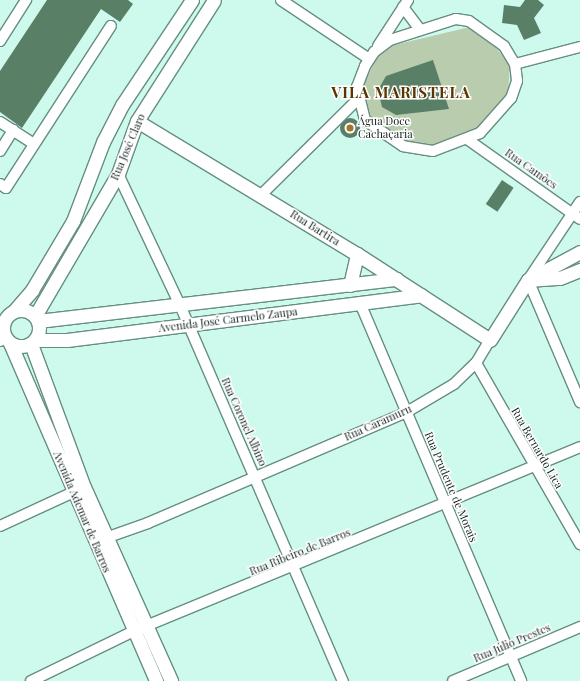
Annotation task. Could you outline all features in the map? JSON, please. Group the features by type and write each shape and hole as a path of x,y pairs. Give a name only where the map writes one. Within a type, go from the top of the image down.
{"main road":[{"name":"Rua José Claro","path":"8,312 32,290 73,220 103,142 122,105 192,0"},
{"name":"Rua José Claro","path":"36,319 118,174 137,121 214,0"},
{"name":"Rua Bartira","path":"137,121 261,194 422,295 490,340"},
{"path":"528,280 580,252"},
{"path":"350,285 357,254"},
{"path":"528,280 560,278 580,270"},
{"name":"Avenida José Carmelo Zaupa","path":"36,319 180,305 396,279"},
{"name":"Rua Caramuru","path":"490,340 528,280"},
{"name":"Avenida José Carmelo Zaupa","path":"33,342 67,340 188,326 422,295"},
{"path":"25,310 36,319 33,342 20,346 4,336 8,312 25,310"},
{"name":"Avenida Ademar de Barros","path":"4,336 79,489 108,538 171,681"},
{"name":"Avenida Ademar de Barros","path":"33,342 94,541 156,681"}],"street":[{"path":"0,41 26,0"},
{"path":"281,0 372,56"},
{"path":"372,56 390,40 419,28 456,19 469,21 504,46 515,64 517,81 511,98 480,133 433,151 403,146 365,120 357,87 372,56 405,4 419,28"},
{"path":"0,184 6,188 111,26"},
{"path":"515,64 580,47"},
{"path":"261,194 359,98"},
{"path":"0,122 34,144"},
{"path":"0,151 13,130"},
{"name":"Rua Camões","path":"467,138 576,216"},
{"name":"Rua Coronel Albino","path":"118,174 180,305 343,681"},
{"name":"Rua Caramuru","path":"528,280 576,216 580,202"},
{"path":"528,280 580,402"},
{"name":"Rua Prudente de Morais","path":"360,303 509,657 521,681"},
{"name":"Rua Caramuru","path":"94,541 108,538 405,412 454,384 476,363 490,340"},
{"name":"Rua Bernardo Lica","path":"476,363 533,466 580,544"},
{"name":"Rua Ribeiro de Barros","path":"31,681 134,631 295,568 580,447"},
{"path":"0,526 79,489"},
{"name":"Rua Júlio Prestes","path":"453,681 580,627"}],"green space":[{"path":"470,27 494,45 510,65 508,94 478,130 433,147 405,141 384,131 368,116 364,84 377,57 394,45"}],"building":[{"path":"47,0 128,0 133,4 120,22 101,9 22,128 0,112 0,71"},
{"path":"525,0 538,0 544,5 534,18 541,33 524,40 517,25 502,23 504,5 520,7"},
{"path":"433,60 449,109 396,115 382,107 378,90 386,76"},
{"name":"Água Doce Cachaçaria","path":"350,118 357,121 360,128 357,135 350,138 343,135 340,128 343,121"},
{"path":"502,180 514,188 497,212 486,204"}],"place":[{"name":"Água Doce Cachaçaria","path":"350,128"}],"district":[{"name":"VILA MARISTELA","path":"401,93"}]}
